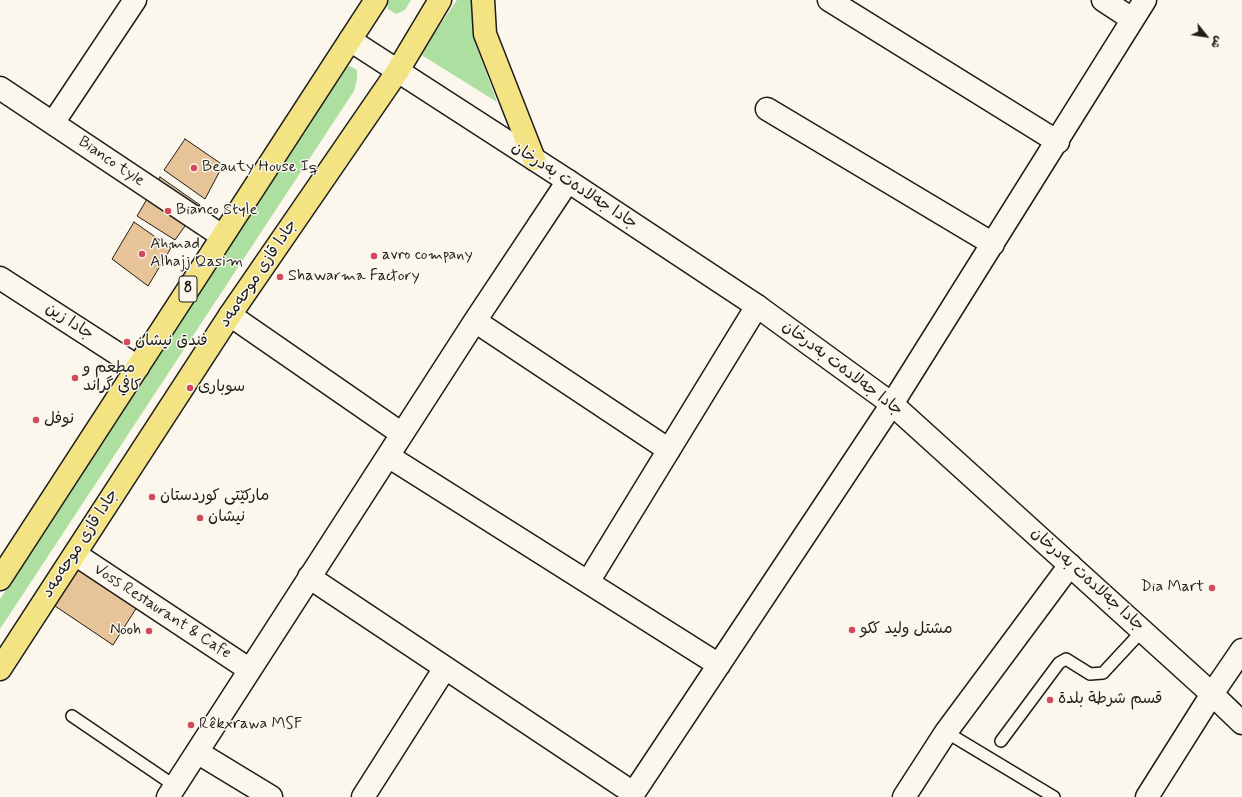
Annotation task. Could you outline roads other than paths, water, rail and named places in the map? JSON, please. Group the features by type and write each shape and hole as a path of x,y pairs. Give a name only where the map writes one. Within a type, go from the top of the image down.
{"main road":[{"name":"8","path":"0,579 376,0"},
{"name":"جادا قازی موحەمەد","path":"0,669 230,315 397,72 440,0"},
{"path":"483,0 485,34 534,159"}],"street":[{"path":"53,123 135,0"},
{"path":"829,0 1058,142"},
{"path":"1103,0 1132,19"},
{"path":"309,577 632,795 892,404 1058,142 1145,0"},
{"name":"جادا جەلادەت بەدرخان","path":"350,40 397,72 568,181 757,306 892,404 1142,630 1242,723"},
{"name":"Bianco tyle","path":"0,88 222,236"},
{"path":"767,109 993,244"},
{"path":"171,792 475,321 568,181"},
{"name":"جادا زین","path":"0,278 138,367"},
{"path":"588,582 757,306"},
{"path":"230,315 402,434"},
{"path":"475,321 669,450"},
{"path":"388,456 719,665"},
{"name":"Voss Restaurant & Cafe","path":"75,554 250,670"},
{"path":"904,797 946,732 1070,565"},
{"path":"1147,797 1212,694 1242,650"},
{"path":"363,797 445,668"},
{"path":"197,752 271,797"}],"lane":[{"path":"1001,741 1059,663 1066,659 1090,674 1103,673 1142,630"},
{"path":"72,716 171,792"},
{"path":"946,732 1054,797"}],"place":[{"name":"Beauty House Iq","path":"194,168"},
{"name":"Bianco Style","path":"168,211"},
{"name":"Ahmad Alhajj Qasim","path":"142,254"},
{"name":"avro company","path":"374,256"},
{"name":"Shawarma Factory","path":"280,277"},
{"name":"فندق نيشان","path":"127,342"},
{"name":"مطعم و كافي گراند","path":"75,378"},
{"name":"سوبارى","path":"190,388"},
{"name":"نوفل","path":"36,420"},
{"name":"مارکێتی کوردستان","path":"152,497"},
{"name":"نيشان","path":"200,518"},
{"name":"Dia Mart","path":"1212,588"},
{"name":"مشتل وليد ككو","path":"852,630"},
{"name":"Nooh","path":"149,631"},
{"name":"قسم شرطة بلدة","path":"1050,700"},
{"name":"Rêkxrawa MSF","path":"191,725"}]}
